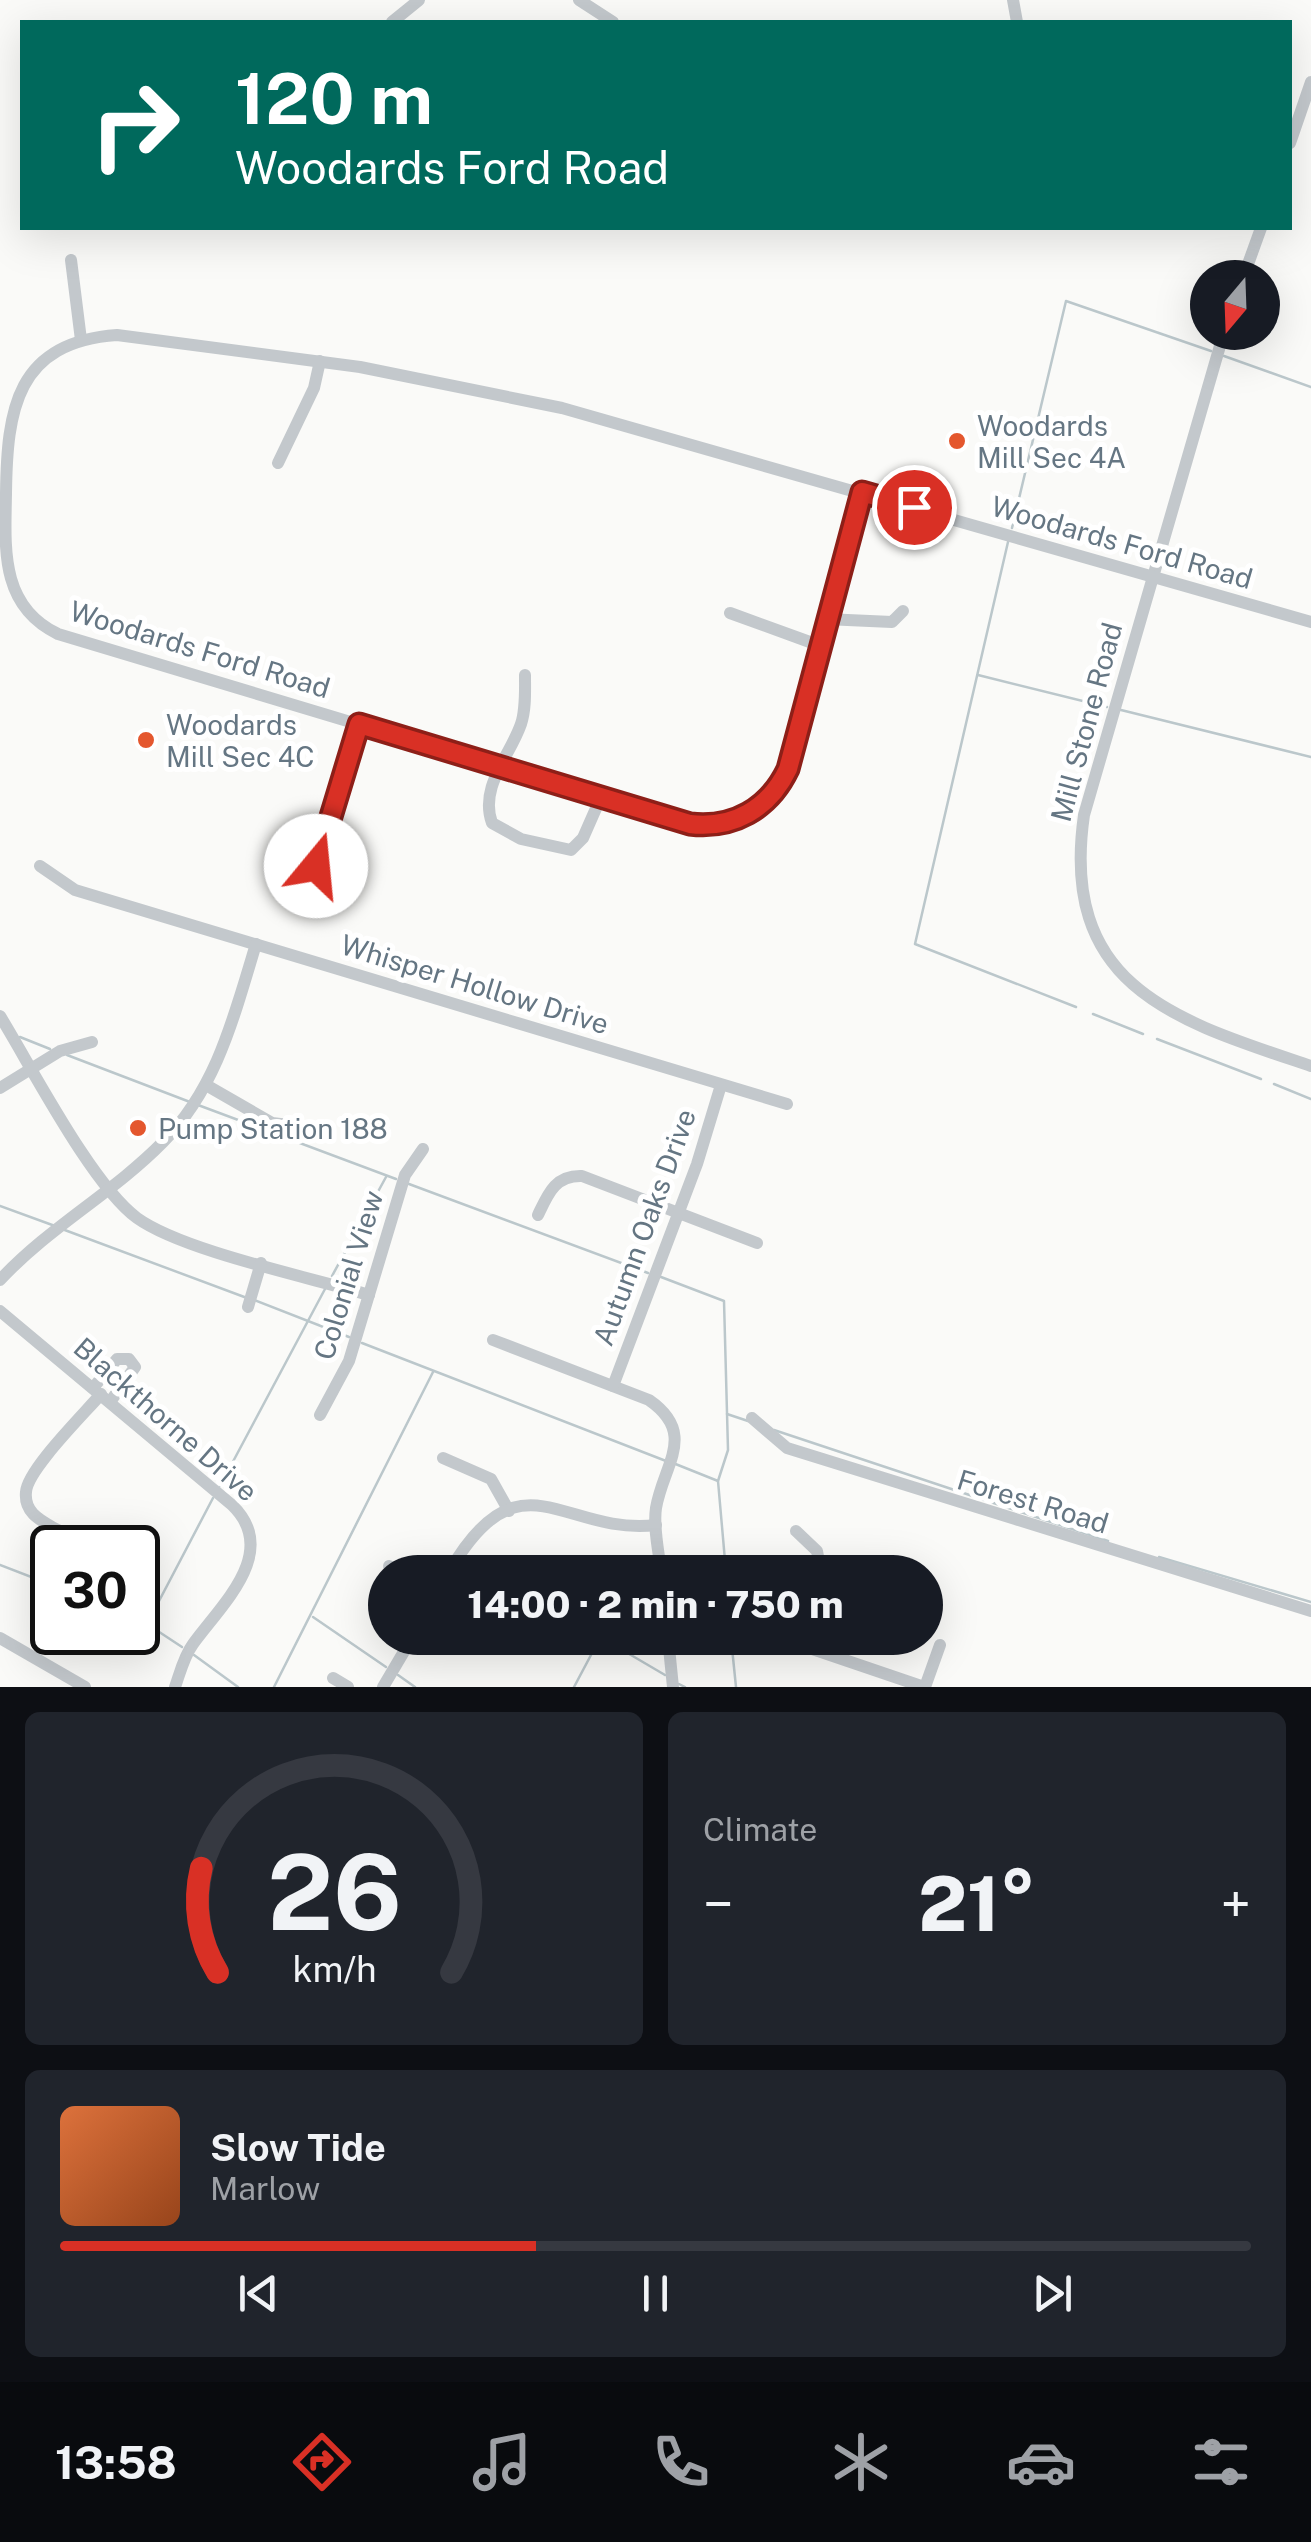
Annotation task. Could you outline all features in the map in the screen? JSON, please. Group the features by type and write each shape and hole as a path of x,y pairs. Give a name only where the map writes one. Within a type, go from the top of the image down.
{"street":[{"path":"394,20 419,0"},
{"path":"579,0 610,20"},
{"path":"1292,136 1311,82"},
{"path":"1249,260 1259,230"},
{"path":"71,260 82,340"},
{"name":"Woodards Ford Road","path":"862,492 818,645 788,769 770,797 756,809 717,824 694,824 58,634 20,602 11,587 4,554 8,420 18,394 39,366 82,340 117,335 320,361 562,408 862,492 1311,622"},
{"name":"Mill Stone Road","path":"1219,350 1084,815 1080,871 1090,915 1119,970 1160,1008 1211,1032 1311,1066"},
{"path":"278,463 314,388 320,361"},
{"path":"825,619 892,622 903,611"},
{"path":"730,613 818,645"},
{"path":"525,675 521,724 500,767 487,810 492,823 504,832 547,848 571,850 583,838 601,797"},
{"path":"316,866 359,724"},
{"name":"Whisper Hollow Drive","path":"40,866 75,890 787,1104"},
{"path":"0,1280 35,1244 164,1141 206,1085 222,1052 256,944"},
{"path":"0,1016 107,1188 136,1217 159,1230 368,1294"},
{"path":"0,1088 60,1051 92,1042"},
{"name":"Autumn Oaks Drive","path":"613,1386 721,1084"},
{"path":"206,1085 272,1122 297,1126"},
{"name":"Colonial View","path":"320,1415 340,1385 407,1169 423,1148"},
{"path":"538,1214 554,1186 575,1176 757,1243"},
{"path":"248,1307 261,1262"},
{"name":"Blackthorne Drive","path":"0,1312 241,1514 252,1540 248,1564 235,1591 192,1644 176,1687"},
{"path":"492,1340 660,1407 674,1431 675,1452 656,1504 659,1555"},
{"path":"49,1525 29,1509 26,1491 36,1472 101,1395"},
{"name":"Forest Road","path":"752,1418 788,1448 1311,1611"},
{"path":"443,1458 491,1479 508,1511"},
{"path":"461,1555 477,1531 508,1511 546,1505 617,1527 656,1526"},
{"path":"796,1531 819,1555"},
{"path":"0,1638 85,1687"},
{"path":"383,1687 402,1655"},
{"path":"670,1655 673,1687"},
{"path":"839,1655 925,1687 936,1655"},
{"path":"333,1678 348,1687"}],"waterway":[{"path":"1012,528 1066,301 1211,351"},
{"path":"1224,356 1311,387"},
{"path":"1008,542 915,944 1076,1007"},
{"path":"978,675 1107,707"},
{"path":"1121,710 1311,757"},
{"path":"1093,1014 1143,1034"},
{"path":"20,1037 50,1049"},
{"path":"1157,1039 1261,1079"},
{"path":"67,1055 190,1102"},
{"path":"1274,1084 1311,1099"},
{"path":"198,1105 396,1179"},
{"path":"332,1276 386,1177"},
{"path":"409,1184 648,1273"},
{"path":"0,1206 55,1226"},
{"path":"62,1229 247,1298"},
{"path":"661,1277 724,1301 728,1450 718,1481 725,1555"},
{"path":"220,1486 325,1289"},
{"path":"254,1300 349,1337"},
{"path":"362,1343 666,1461"},
{"path":"274,1687 433,1372"},
{"path":"727,1414 748,1421"},
{"path":"774,1430 1108,1541"},
{"path":"673,1463 718,1481"},
{"path":"160,1599 213,1498"},
{"path":"1159,1557 1311,1602"},
{"path":"0,1565 30,1577"},
{"path":"313,1617 386,1667"},
{"path":"160,1632 182,1647"},
{"path":"194,1655 238,1687"},
{"path":"574,1687 591,1655"},
{"path":"631,1655 665,1675"},
{"path":"733,1655 736,1687"},
{"path":"398,1675 415,1687"},
{"path":"679,1684 685,1687"}],"place":[{"name":"Woodards Mill Sec 4A","path":"957,441"},
{"name":"Woodards Mill Sec 4C","path":"146,740"},
{"name":"Pump Station 188","path":"138,1128"}],"route":[{"path":"316,866 359,724 690,824 717,824 750,813 770,797 788,769 812,664 862,492 914,507"}]}
